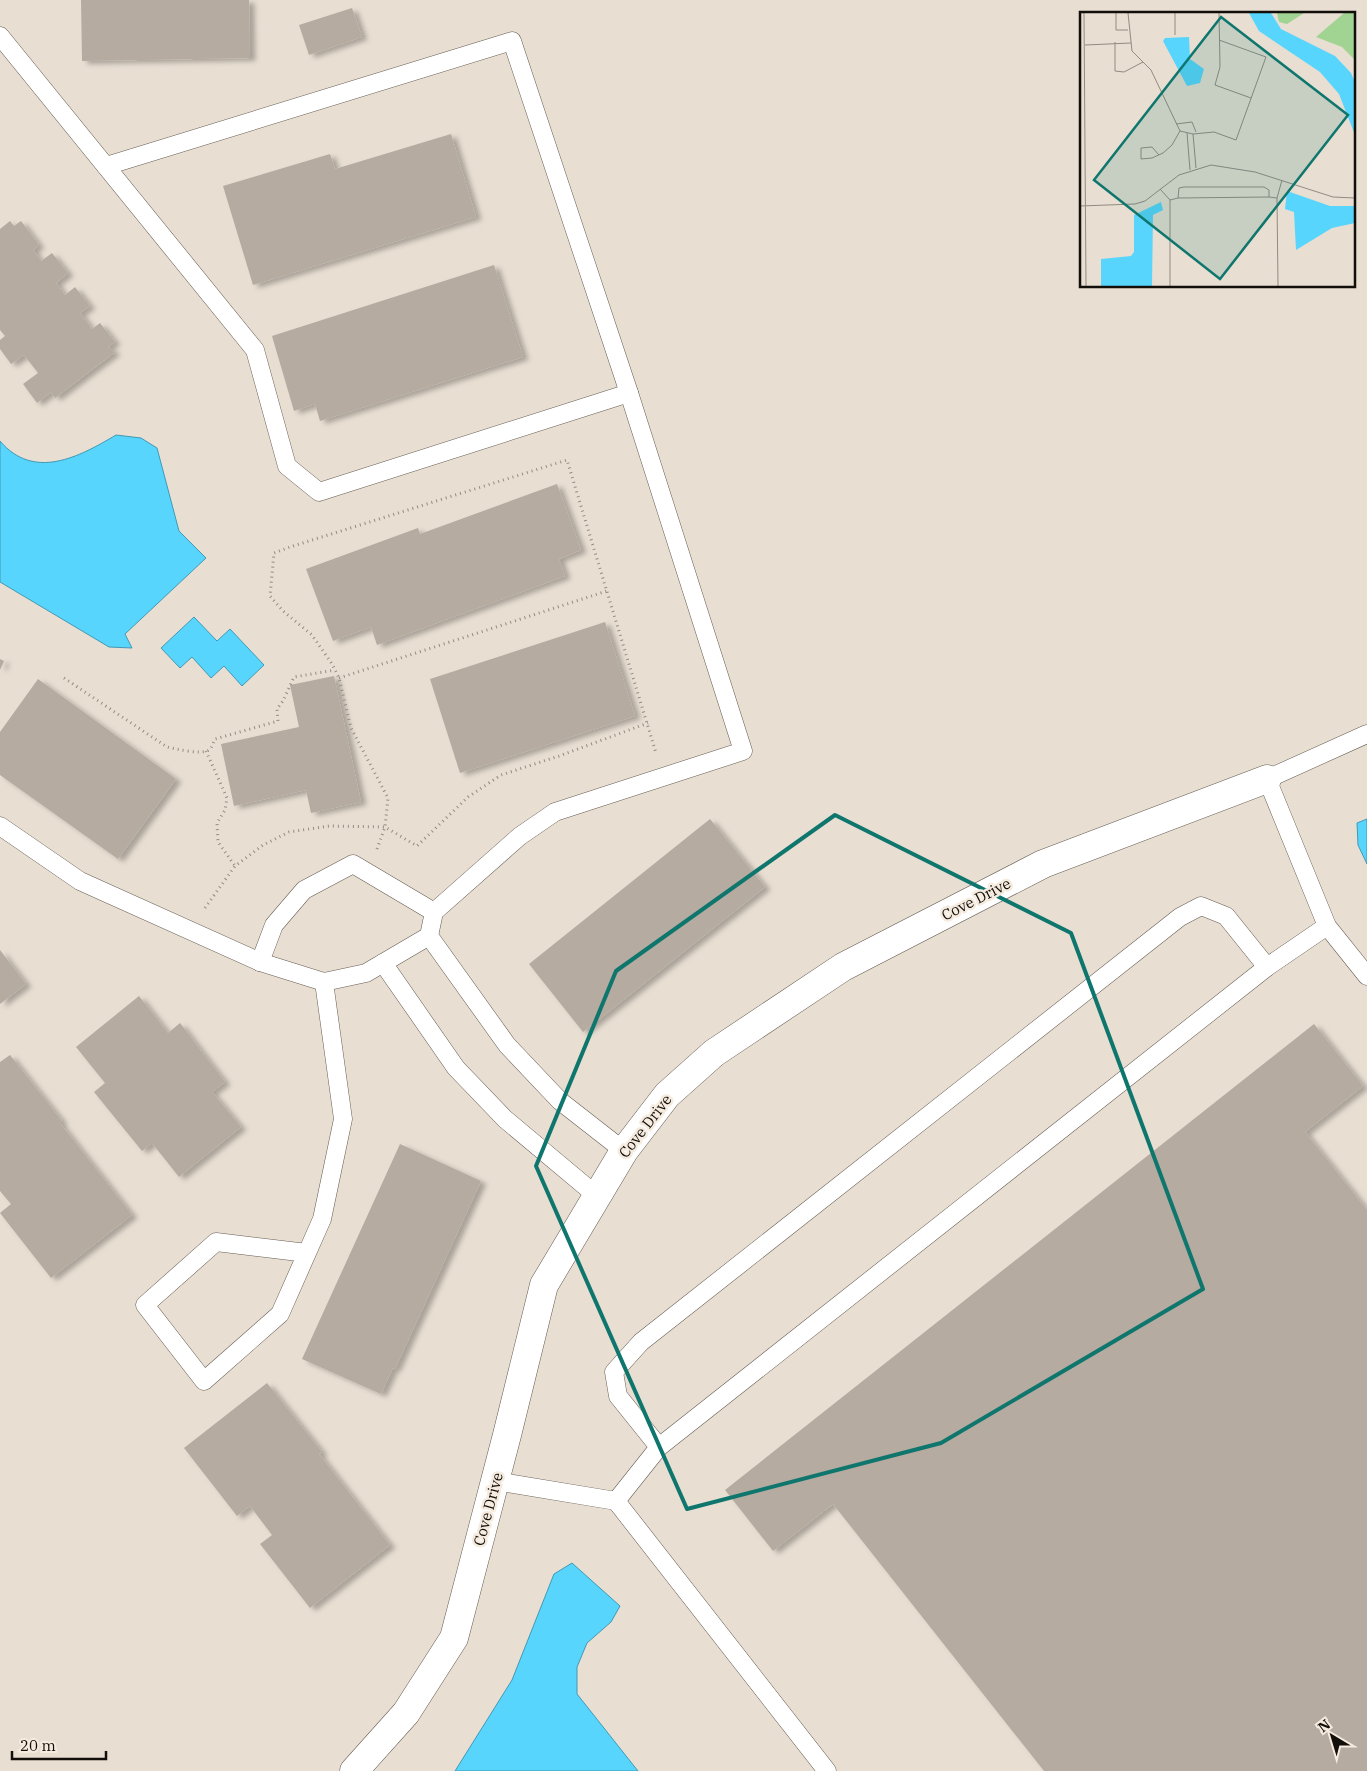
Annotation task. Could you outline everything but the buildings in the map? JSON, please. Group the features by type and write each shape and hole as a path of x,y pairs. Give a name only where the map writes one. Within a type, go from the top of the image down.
{"street":[{"name":"Cove Drive","path":"354,1771 406,1713 454,1638 544,1285 624,1151 667,1095 714,1053 843,967 1043,864 1266,779"}],"lane":[{"path":"0,36 255,350 287,466 318,492 629,393"},
{"path":"106,166 512,41 629,393 743,751 555,812 520,836 434,912 429,936 507,1045 560,1101 624,1151"},
{"path":"1367,734 1266,779 1327,926 1367,976"},
{"path":"0,826 80,881 260,962 324,982 366,973 429,936"},
{"path":"260,962 274,925 304,890 353,864 434,912"},
{"path":"659,1447 618,1396 614,1372 641,1342 1180,917 1201,906 1226,916 1267,967"},
{"path":"616,1501 659,1447 1267,967 1327,926"},
{"path":"382,963 456,1068 505,1119 597,1196"},
{"path":"307,1253 216,1242 145,1305 204,1381 280,1314 307,1253 322,1219 343,1119 324,982"},
{"path":"495,1481 616,1501 827,1771"}],"path":[{"path":"368,873 385,828 388,798 350,728 339,678 335,670 312,635 283,612 270,596 274,553 567,460 663,776"},
{"path":"339,678 607,591"},
{"path":"64,678 167,747 181,750 206,751 211,748 215,740 278,721 277,709 294,677 335,670"},
{"path":"197,905 206,909 236,866 263,846 289,832 329,826 385,828 417,846 468,797 501,775 560,756 648,723"},
{"path":"206,751 227,798 225,810 217,823 218,842 236,866"}],"highlighted area":[{"path":"835,815 1071,933 1203,1289 941,1443 687,1509 536,1166 616,971"}],"water":[{"path":"116,435 141,438 157,448 179,531 206,558 125,634 132,648 109,647 0,582 0,441 13,453 27,460 42,462 72,457"},
{"path":"194,617 217,641 230,629 264,665 242,686 224,666 211,678 192,657 180,668 161,648"},
{"path":"1367,819 1367,864 1358,845 1357,823"},
{"path":"572,1563 620,1606 611,1622 587,1643 577,1667 577,1694 638,1771 455,1771 512,1680 554,1574"}]}
